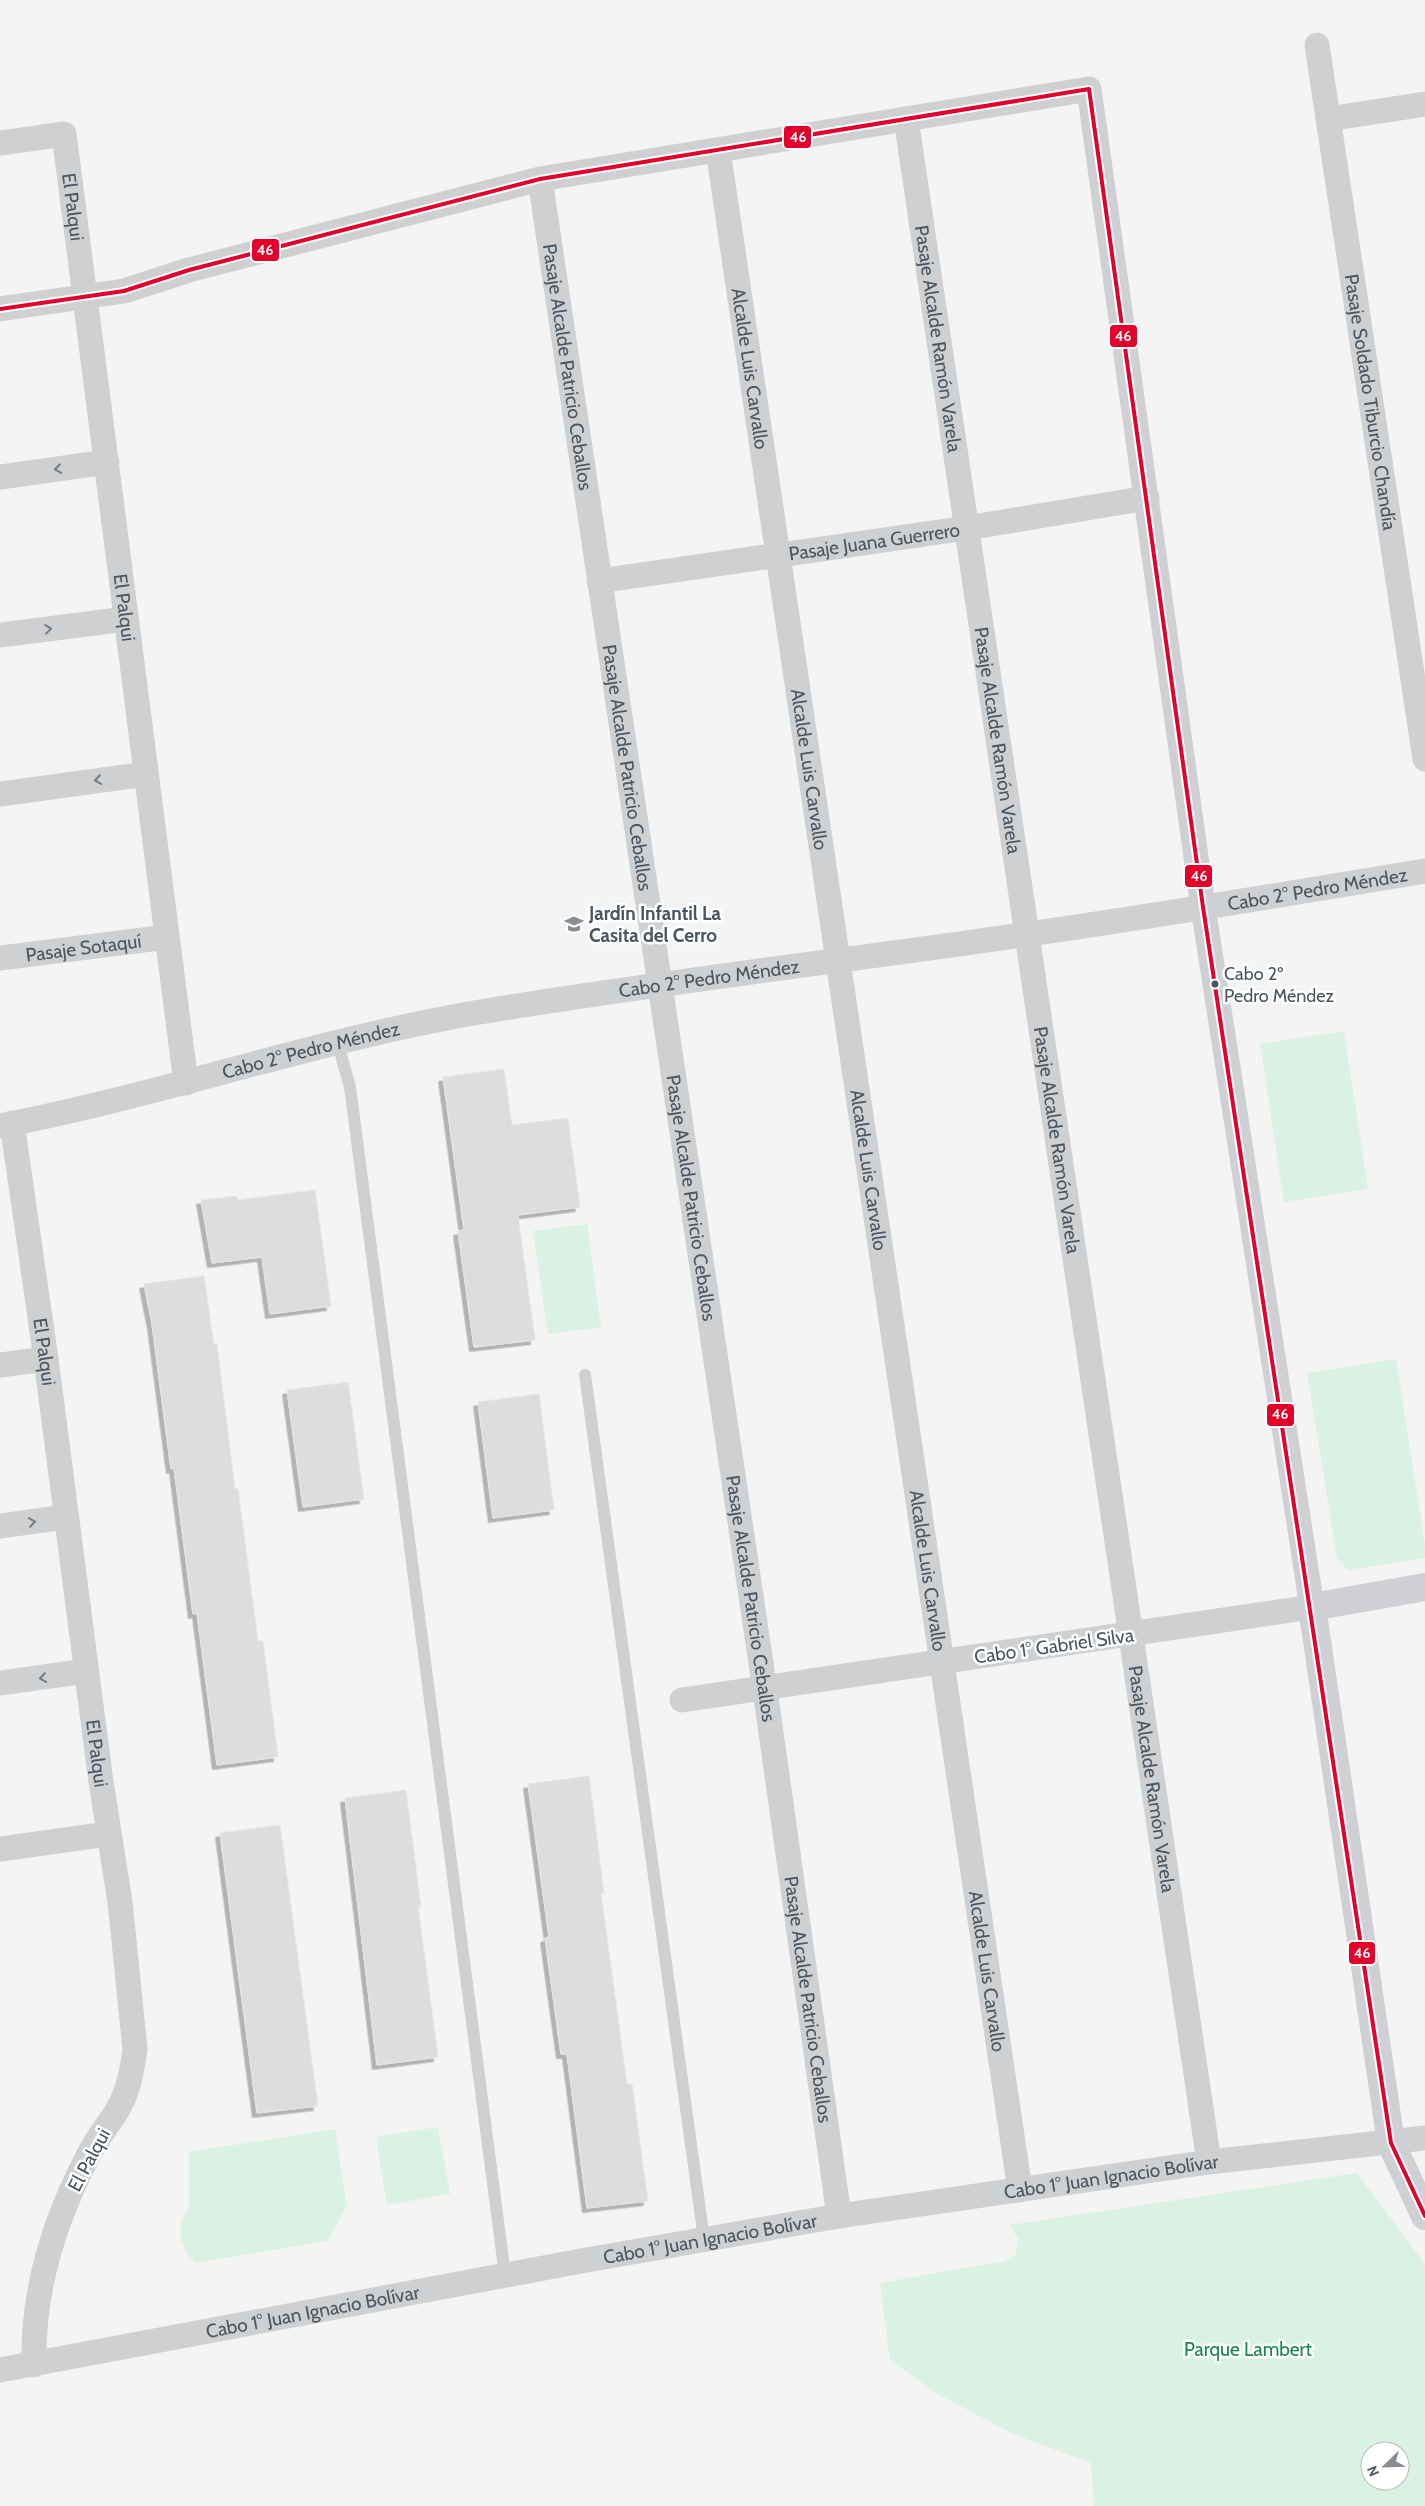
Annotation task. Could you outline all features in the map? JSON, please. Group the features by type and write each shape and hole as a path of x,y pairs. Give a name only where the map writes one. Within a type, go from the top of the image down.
{"street":[{"name":"Pasaje Soldado Tiburcio Chandía","path":"1317,45 1425,759"},
{"path":"0,309 124,291 189,270 540,179 1089,89 1203,907 1312,1607 1392,2143 1425,2216"},
{"path":"1328,119 1425,104"},
{"name":"Pasaje Alcalde Ramón Varela","path":"906,119 1210,2162"},
{"name":"El Palqui","path":"0,143 64,134 186,1083"},
{"name":"Alcalde Luis Carvallo","path":"718,150 1020,2190"},
{"name":"Pasaje Alcalde Patricio Ceballos","path":"540,179 598,581 660,984 764,1690 839,2216"},
{"path":"0,477 107,462"},
{"name":"Pasaje Juana Guerrero","path":"598,581 967,528 1147,498"},
{"path":"0,635 126,619"},
{"path":"0,794 146,774"},
{"name":"Cabo 2° Pedro Méndez","path":"6,1125 186,1083 337,1041 472,1014 660,984 1028,934 1425,871"},
{"name":"Pasaje Sotaquí","path":"0,958 167,937"},
{"name":"El Palqui","path":"6,1125 46,1359 65,1517 108,1834 120,1902 135,2049 126,2093 116,2113 102,2131 76,2179 50,2246 35,2308 34,2364"},
{"path":"0,1365 46,1359"},
{"path":"0,1526 65,1517"},
{"name":"Cabo 1° Gabriel Silva","path":"682,1700 764,1690 1132,1635 1425,1587"},
{"path":"0,1683 86,1671"},
{"path":"0,1849 108,1834"},
{"name":"Cabo 1° Juan Ignacio Bolívar","path":"0,2370 506,2275 839,2216 1210,2162 1425,2138"}],"lane":[{"path":"337,1041 350,1087 506,2275"},
{"path":"585,1375 704,2239"}],"green space":[{"path":"1344,1031 1368,1189 1284,1202 1260,1044"},
{"path":"587,1224 601,1327 548,1334 533,1231"},
{"path":"1396,1359 1425,1545 1425,1558 1348,1570 1337,1558 1307,1373"},
{"path":"438,2127 450,2194 387,2205 376,2137"},
{"path":"335,2129 347,2206 327,2241 196,2263 190,2257 181,2237 182,2222 189,2208 189,2152"},
{"name":"Parque Lambert","path":"1357,2173 1425,2264 1425,2506 1094,2506 1091,2463 1013,2434 936,2393 890,2360 880,2283 1005,2261 1016,2254 1018,2239 1010,2225"}],"building":[{"path":"504,1069 512,1125 568,1118 580,1207 518,1215 535,1340 474,1347 458,1231 464,1230 443,1077"},
{"path":"315,1190 331,1306 270,1314 262,1257 212,1263 201,1200 237,1196 238,1200"},
{"path":"204,1276 214,1345 217,1344 235,1489 238,1489 258,1641 263,1641 278,1757 217,1765 197,1613 193,1614 174,1468 171,1469 152,1324 144,1284"},
{"path":"348,1382 364,1499 303,1507 287,1390"},
{"path":"539,1394 554,1510 493,1518 478,1402"},
{"path":"589,1776 604,1893 601,1893 627,2084 632,2084 648,2201 587,2208 567,2054 561,2054 545,1938 549,1937 528,1784"},
{"path":"406,1790 421,1907 418,1907 438,2057 377,2065 345,1798"},
{"path":"280,1825 318,2106 257,2113 220,1833"}],"transit line":[{"name":"46","path":"0,309 124,291 189,270 540,179 1089,89 1203,907 1391,2143 1425,2216"}],"place":[{"name":"Jardín Infantil La Casita del Cerro","path":"574,924"},
{"name":"Cabo 2º Pedro Méndez","path":"1215,984"}]}
